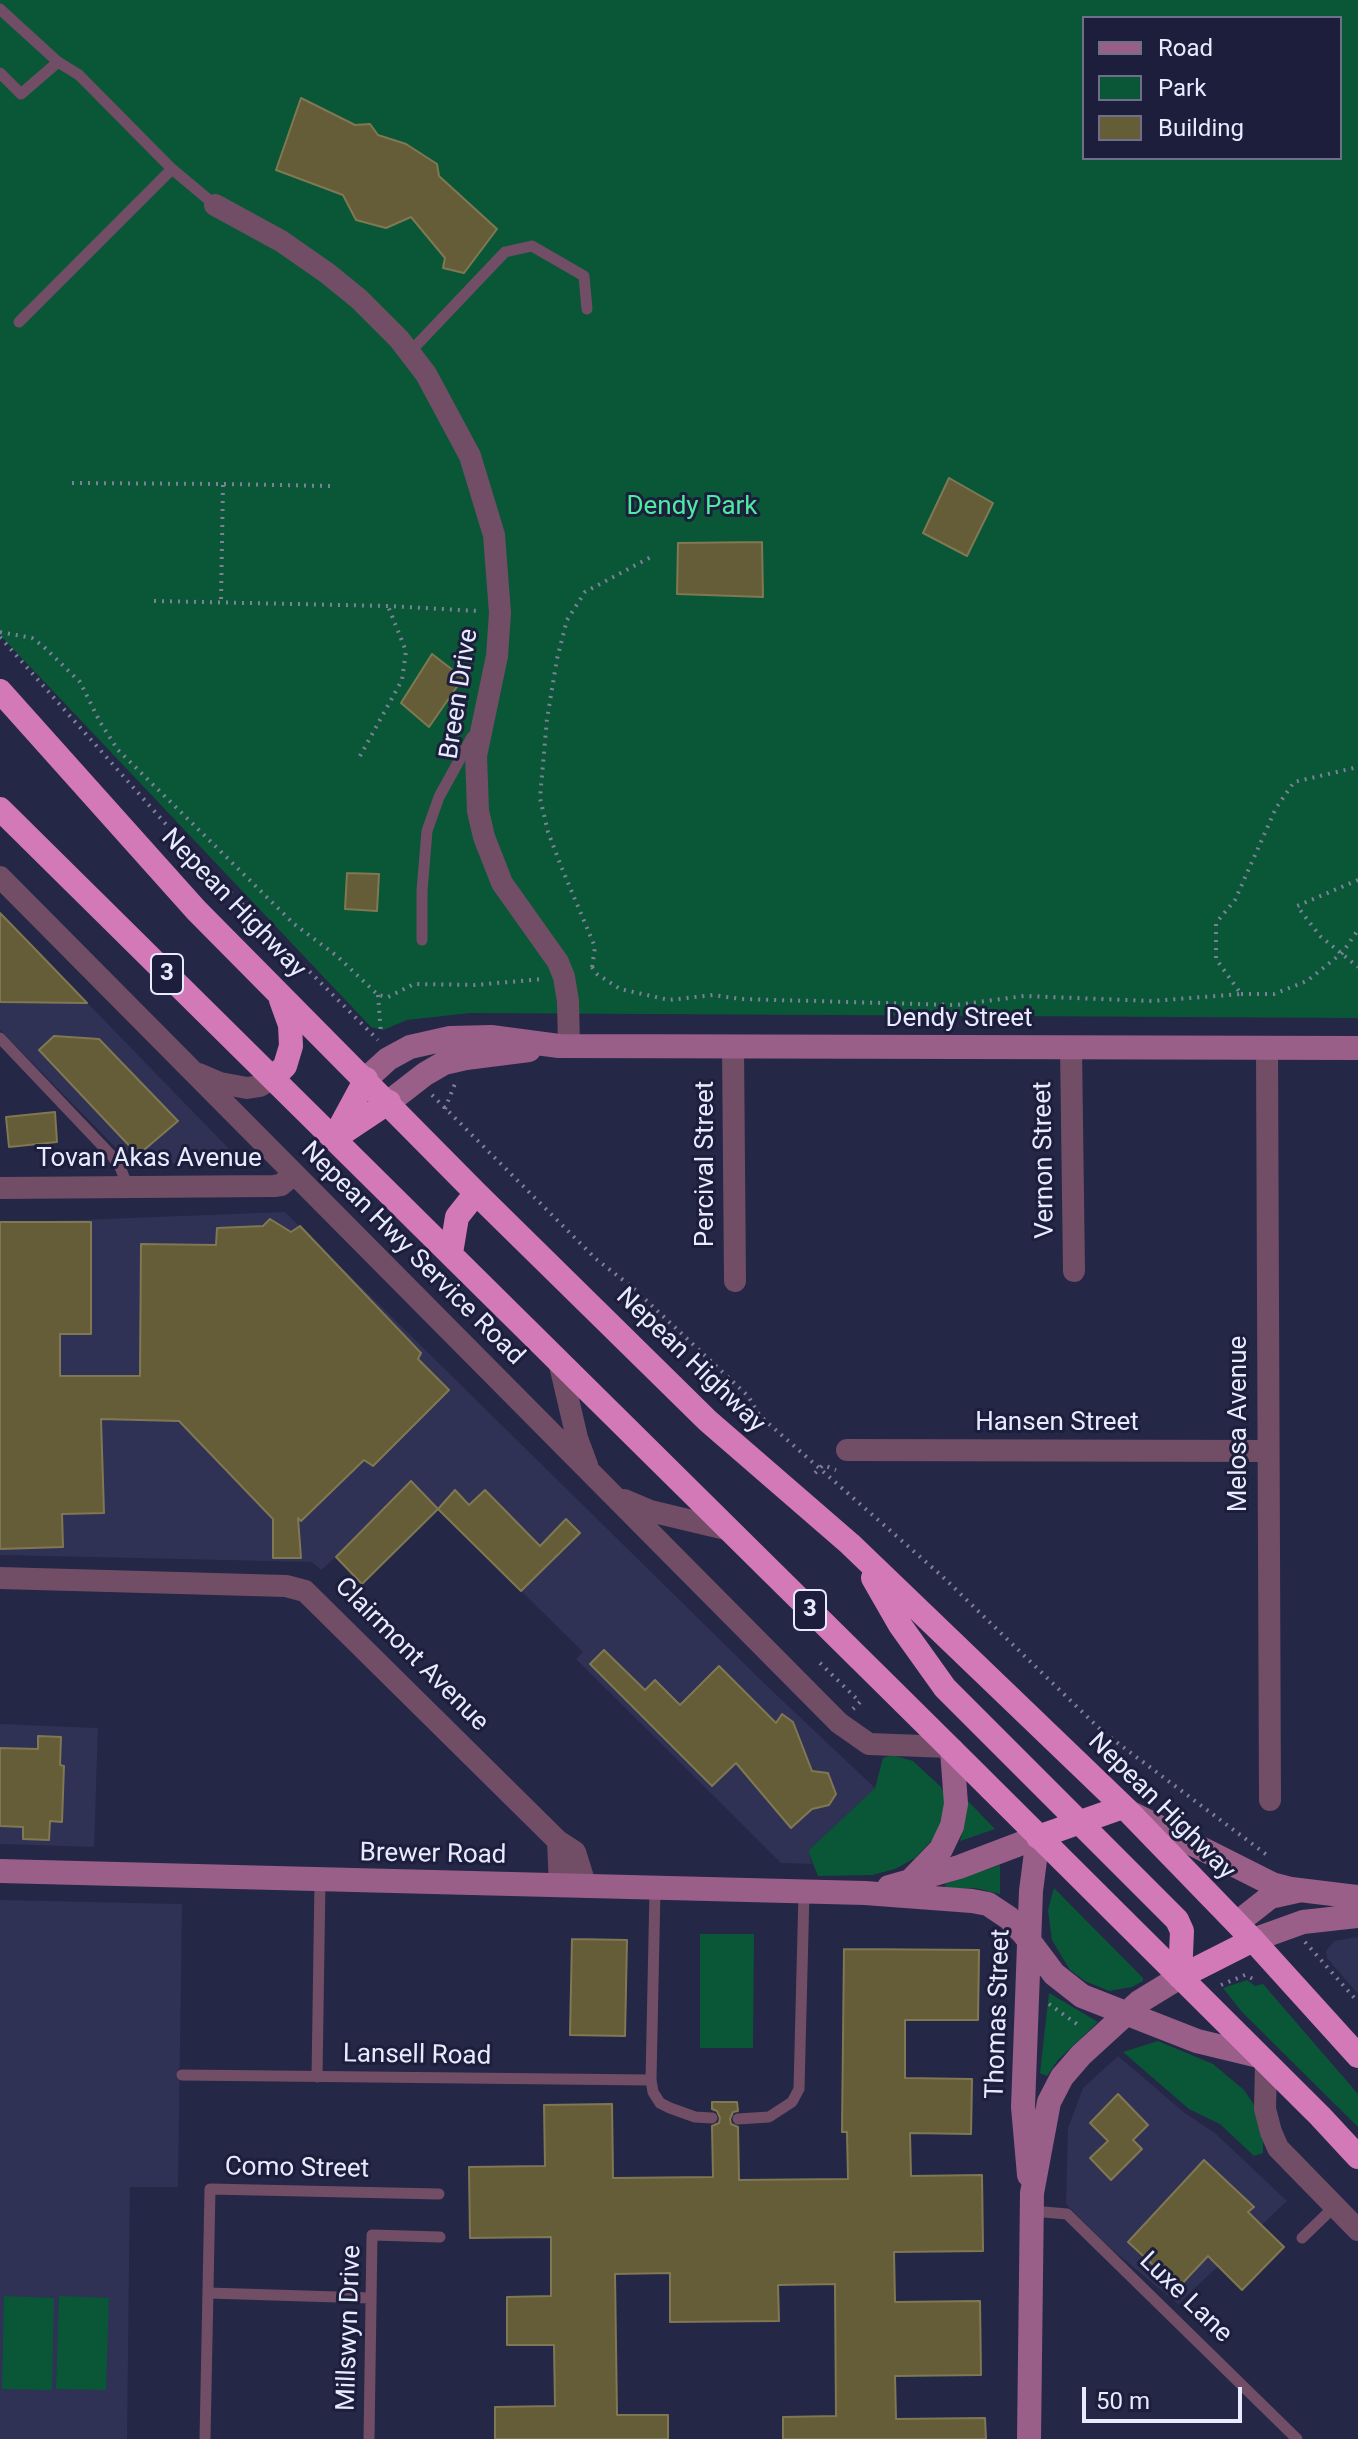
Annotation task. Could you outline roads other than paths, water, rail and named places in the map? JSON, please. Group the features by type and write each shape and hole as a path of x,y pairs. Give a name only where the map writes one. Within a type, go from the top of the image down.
{"highway":[{"name":"Nepean Highway","path":"0,691 196,910 476,1193 708,1421 857,1551 1126,1809 1245,1931 1358,2056"},
{"name":"3","path":"0,809 451,1253 1358,2157"},
{"path":"273,1078 287,1063 292,1040 288,1014 274,987"},
{"path":"334,1138 366,1079"},
{"path":"334,1138 389,1102"},
{"path":"451,1253 457,1217 476,1193"},
{"path":"857,1551 900,1625 929,1667 978,1721 1178,1922 1182,1937 1180,1977"},
{"path":"950,1749 978,1721"},
{"path":"1038,1837 1126,1809"},
{"path":"1180,1977 1245,1931"}],"street":[{"name":"Breen Drive","path":"215,205 281,241 359,299 410,352 426,374 454,422 474,468 494,535 500,613 497,656 476,756 478,811 484,837 502,883 558,962 564,977 568,1001 564,1046"},
{"name":"Nepean Hwy Service Road","path":"0,877 846,1729 869,1744 950,1749"},
{"name":"Dendy Street","path":"366,1079 398,1053 433,1040 491,1037 564,1046 1358,1048"},
{"name":"Dendy Street","path":"389,1102 425,1074 450,1061 564,1046"},
{"name":"Percival Street","path":"733,1046 735,1281"},
{"name":"Vernon Street","path":"1071,1047 1074,1271"},
{"name":"Melosa Avenue","path":"1267,1048 1270,1800"},
{"name":"Nepean Hwy Service Road","path":"191,1071 237,1087 260,1086 273,1078"},
{"name":"Tovan Akas Avenue","path":"0,1188 274,1186 281,1185 294,1174"},
{"name":"Nepean Hwy Service Road","path":"559,1361 577,1438 593,1476"},
{"name":"Hansen Street","path":"847,1450 1267,1451"},
{"name":"Nepean Hwy Service Road","path":"610,1492 650,1511 730,1530"},
{"name":"Clairmont Avenue","path":"0,1578 286,1586 305,1591 558,1841 575,1852 586,1887"},
{"path":"908,1882 938,1853 951,1831 956,1804 950,1749"},
{"path":"1126,1809 1314,1892"},
{"name":"Brewer Road","path":"865,1893 959,1867 1038,1837"},
{"name":"Thomas Street","path":"1029,2439 1032,2202 1023,2107 1031,1891 1038,1837"},
{"path":"558,1841 560,1886"},
{"name":"Brewer Road","path":"0,1871 865,1893 983,1903 1009,1918 1070,1989 1125,2015 1262,2060"},
{"path":"1245,1931 1275,1895 1291,1891 1358,1897"},
{"path":"1245,1931 1358,1916"},
{"name":"Thomas Street","path":"1032,2202 1048,2109 1056,2085 1075,2061 1125,2015 1147,1996 1180,1977"},
{"path":"1262,2060 1265,2109 1273,2139 1290,2163 1358,2230"}],"lane":[{"path":"0,9 58,62 79,75 172,169 215,205"},
{"path":"0,73 21,94 58,62"},
{"path":"19,322 172,169"},
{"path":"410,352 505,252 532,246 584,276 587,309"},
{"path":"422,940 427,831 439,797 484,711"},
{"path":"0,1038 112,1156 129,1188"},
{"path":"317,2077 320,1880"},
{"path":"655,1889 653,2092 660,2103 695,2117 712,2118"},
{"path":"738,2119 769,2117 792,2102 799,2089 804,1892"},
{"name":"Lansell Road","path":"182,2075 651,2080"},
{"name":"Como Street","path":"205,2439 210,2189 439,2194"},
{"name":"Luxe Lane","path":"1032,2202 1067,2214 1297,2439"},
{"path":"1302,2238 1334,2207"},
{"name":"Millswyn Drive","path":"369,2439 372,2235 440,2237"},
{"path":"208,2293 370,2298"}],"park label":[{"name":"Dendy Park","path":"692,507"}]}
